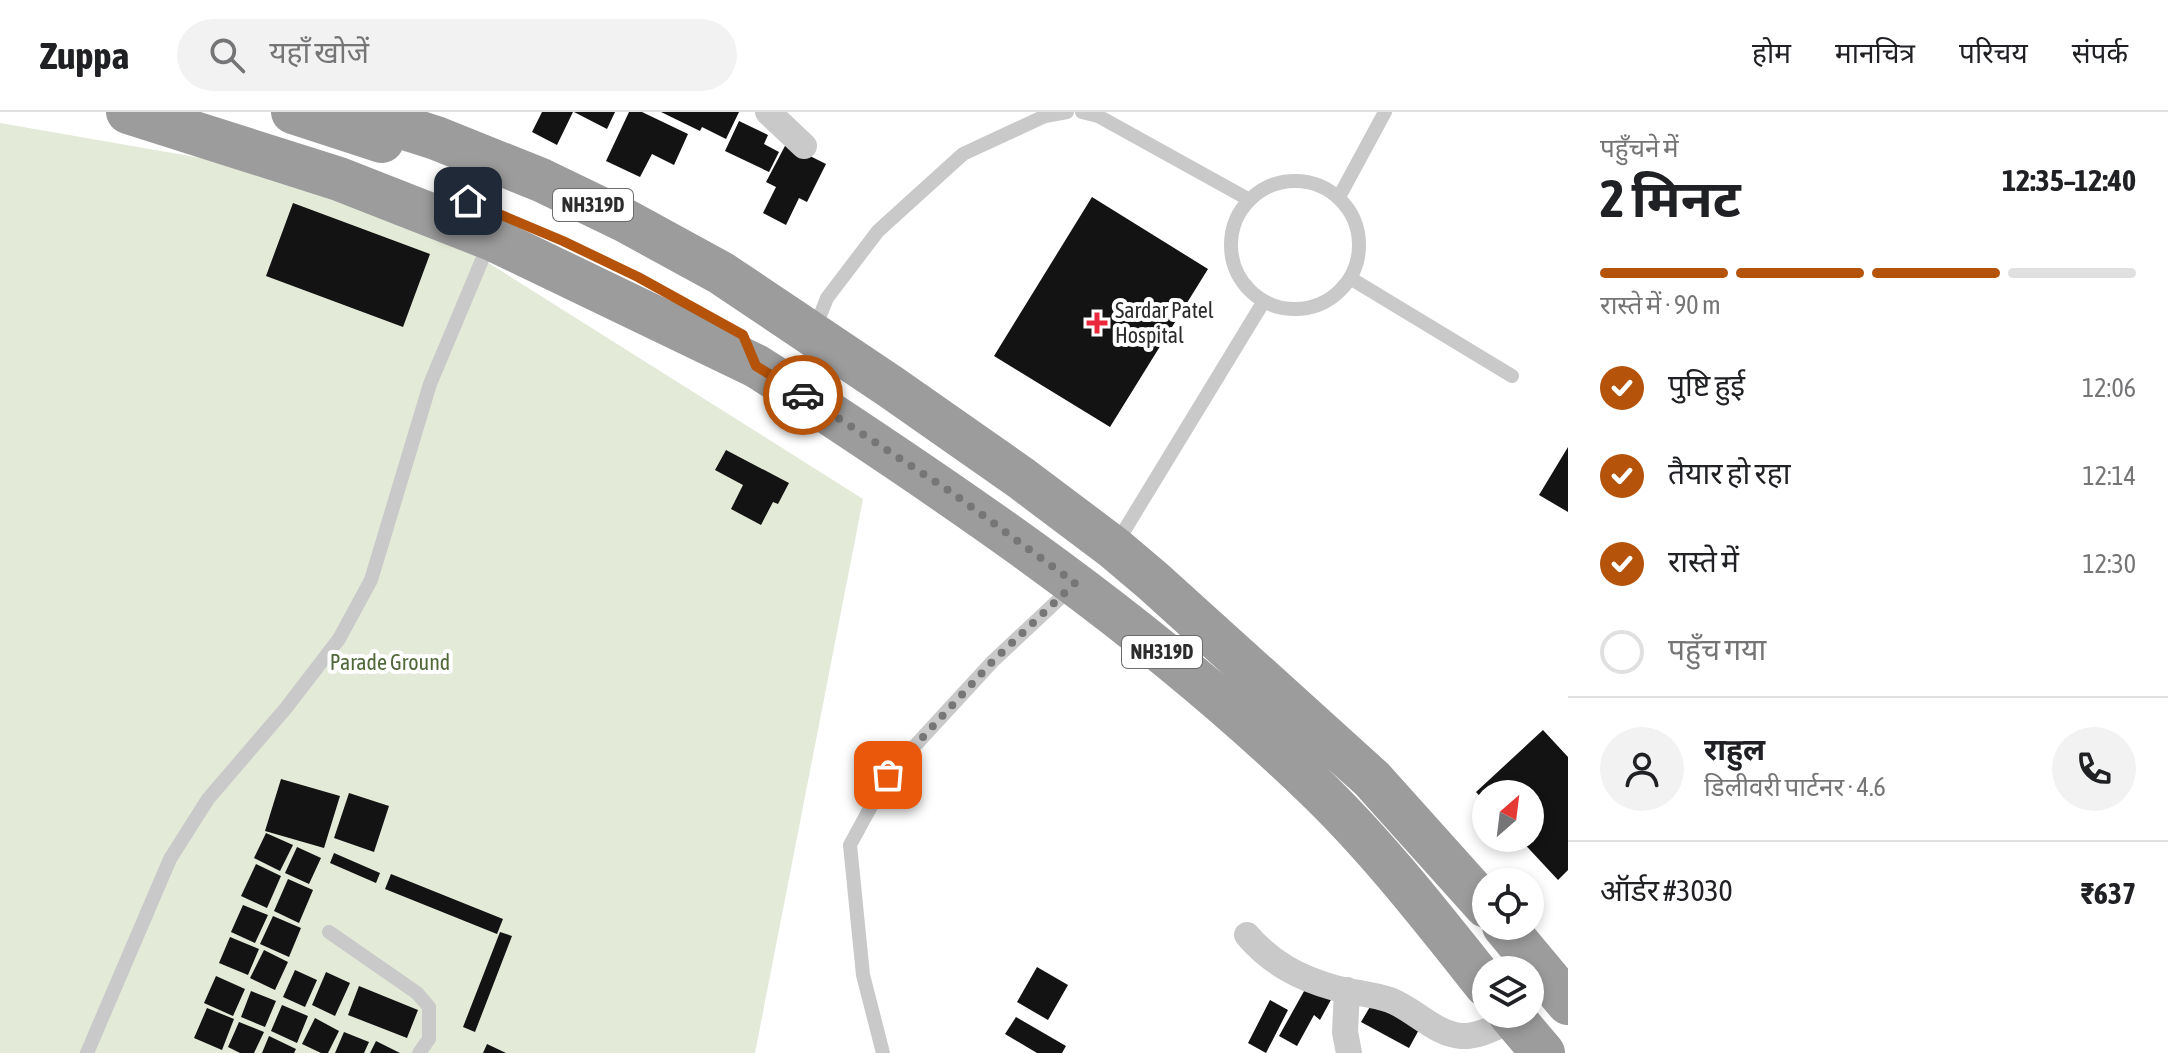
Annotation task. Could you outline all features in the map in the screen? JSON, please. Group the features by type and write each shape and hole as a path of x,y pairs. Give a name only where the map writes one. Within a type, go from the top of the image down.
{"highway":[{"path":"128,112 339,179 492,239 686,332 773,341"},
{"path":"204,112 444,191 563,241 773,341"},
{"path":"293,112 383,141 495,184 591,227 670,266 773,341"},
{"name":"NH319D","path":"355,112 436,138 541,180 626,221 721,273 773,341 951,492 1075,583 1252,728 1314,786 1404,883 1472,968"},
{"name":"NH319D","path":"773,341 1021,478 1114,548 1372,779 1472,890"},
{"path":"1122,620 1153,581"},
{"path":"1516,940 1568,1003"},
{"path":"1521,1028 1543,1053"}],"street":[{"path":"768,112 804,146"},
{"path":"1247,935 1265,956 1289,971 1390,1000 1450,1035 1465,1036 1490,1028"},
{"path":"1347,990 1345,1032 1349,1053"}],"lane":[{"path":"773,341 827,298 878,231 963,154 1045,116 1067,112"},
{"path":"1082,112 1098,116 1248,199"},
{"path":"1339,197 1385,112"},
{"path":"1303,180 1322,186 1339,197 1352,213 1359,233 1359,254 1350,278 1341,291 1324,303 1304,309 1284,309 1264,301 1248,289 1237,273 1230,254 1236,216 1248,199 1264,188 1283,181 1303,180"},
{"path":"87,1053 170,859 208,799 286,708 339,639 371,580 430,384 492,239"},
{"path":"1350,278 1512,376"},
{"path":"1114,548 1264,301"},
{"path":"883,1053 863,975 850,845 888,775 993,661 1075,583"},
{"path":"329,932 417,993 429,1007 429,1039 419,1053"}],"green space":[{"name":"Parade Ground","path":"0,123 368,187 863,499 755,1053 0,1053"}],"building":[{"path":"542,112 573,112 557,145 532,132"},
{"path":"574,112 615,112 607,129"},
{"path":"629,112 642,112 688,134 674,165 652,154 640,177 606,161"},
{"path":"661,112 739,112 726,139 702,127 700,131"},
{"path":"739,121 768,135 764,144 779,152 769,172 725,151"},
{"path":"786,144 826,164 807,202 799,198 786,225 763,213 776,187 766,182"},
{"path":"1092,197 1208,269 1110,427 994,356"},
{"path":"293,203 430,254 403,327 266,276"},
{"path":"1568,447 1568,512 1539,495"},
{"path":"726,450 789,483 778,504 773,502 761,525 731,509 743,485 715,470"},
{"path":"1543,730 1568,757 1568,870 1558,880 1532,852 1544,852 1544,780 1489,780"},
{"path":"281,779 340,796 324,848 265,831"},
{"path":"349,793 389,806 374,852 334,838"},
{"path":"266,833 293,845 280,871 254,858"},
{"path":"297,847 321,858 309,884 285,873"},
{"path":"334,853 380,873 376,883 330,863"},
{"path":"256,864 281,876 267,908 241,896"},
{"path":"391,874 503,919 497,934 385,889"},
{"path":"288,879 313,890 299,923 274,911"},
{"path":"243,905 268,915 255,943 231,932"},
{"path":"273,916 301,928 289,957 260,944"},
{"path":"500,932 512,936 475,1032 463,1027"},
{"path":"230,937 259,949 248,975 219,963"},
{"path":"264,950 288,962 275,990 250,978"},
{"path":"1037,967 1068,985 1048,1020 1017,1002"},
{"path":"295,970 317,980 305,1007 283,997"},
{"path":"326,972 350,983 335,1016 312,1005"},
{"path":"216,976 245,989 233,1016 204,1003"},
{"path":"1308,984 1332,998 1320,1020 1314,1015 1297,1046 1279,1036"},
{"path":"359,986 418,1010 407,1038 348,1015"},
{"path":"251,991 276,1001 265,1027 241,1017"},
{"path":"1270,1000 1288,1010 1266,1053 1248,1043"},
{"path":"1374,1000 1421,1026 1409,1048 1361,1022"},
{"path":"282,1005 308,1016 297,1043 271,1031"},
{"path":"207,1008 234,1019 222,1050 194,1038"},
{"path":"1016,1017 1066,1046 1062,1053 1037,1053 1005,1034"},
{"path":"315,1018 339,1031 328,1053 302,1044"},
{"path":"239,1022 264,1032 254,1053 240,1053 228,1047"},
{"path":"344,1032 369,1042 364,1053 335,1053"},
{"path":"269,1036 296,1049 294,1053 262,1053"},
{"path":"376,1041 400,1053 370,1053"},
{"path":"487,1044 506,1053 483,1053"}],"way so far":[{"path":"803,395 951,492 1075,583 993,661 888,775"}],"place":[{"name":"Sardar Patel Hospital","path":"1097,323"}],"route":[{"path":"468,201 563,241 663,289 743,335 756,366 803,395"}]}
